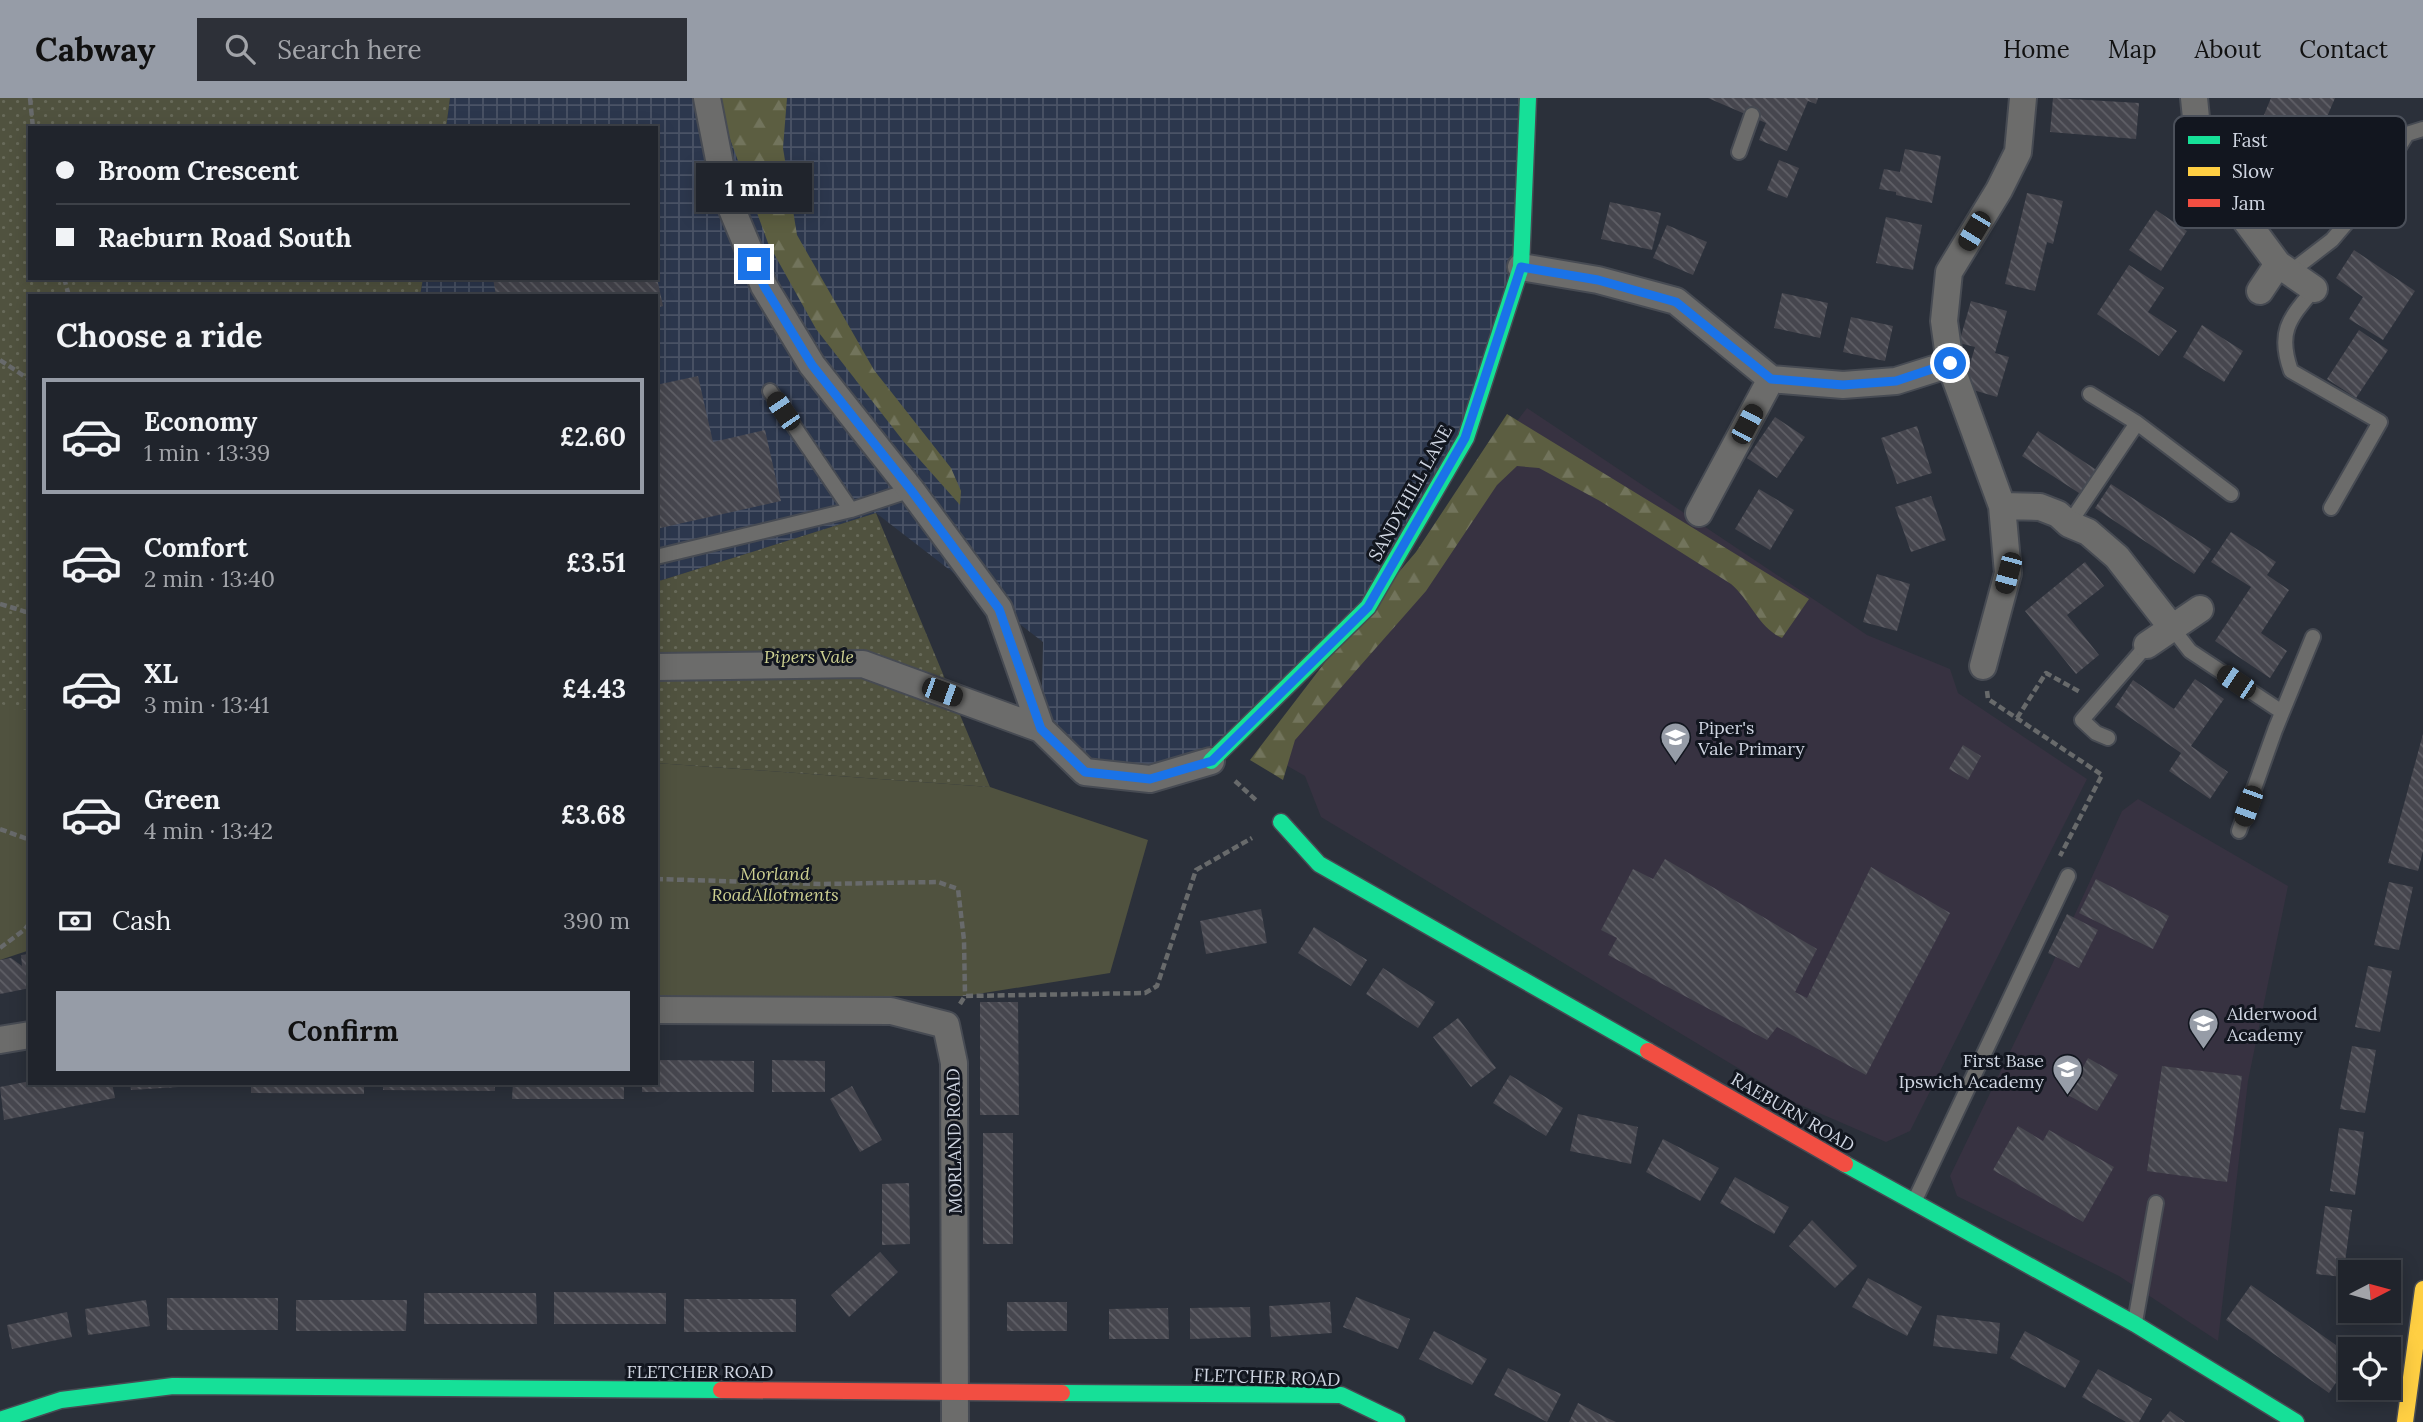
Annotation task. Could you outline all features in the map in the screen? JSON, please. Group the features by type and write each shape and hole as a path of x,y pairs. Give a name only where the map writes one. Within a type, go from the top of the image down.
{"street":[{"path":"707,98 726,195 764,286 812,365 911,490 999,609 1041,729"},
{"name":"SANDYHILL LANE","path":"1212,761 1368,607 1465,438 1521,267 1528,98"},
{"path":"2194,98 2196,116"},
{"path":"1983,666 2008,573 2002,506 1950,363 1944,321 1949,272 1999,190 2018,152 2020,99"},
{"path":"2252,228 2283,268 2314,289"},
{"path":"1521,267 1598,280 1676,302 1771,379 1843,385 1896,381 1950,363"},
{"path":"2260,291 2283,268"},
{"path":"1699,513 1771,379"},
{"path":"2002,506 2040,507 2058,513 2069,524 2088,532 2117,557 2173,629"},
{"path":"2147,645 2200,609"},
{"path":"658,667 863,664 1041,729 1085,772 1150,779 1212,761"},
{"name":"RAEBURN ROAD","path":"1281,822 1319,864 1914,1203 2135,1324 2296,1422"},
{"path":"658,1010 891,1012 946,1025"},
{"name":"MORLAND ROAD","path":"946,1025 954,1063 955,1422"},
{"path":"0,1040 28,1035"},
{"path":"2404,1422 2423,1289"},
{"name":"FLETCHER ROAD","path":"0,1420 61,1400 173,1386 1341,1395 1397,1422"}],"lane":[{"path":"1739,152 1752,115"},
{"path":"2406,136 2423,129"},
{"path":"2283,268 2332,240 2342,228"},
{"path":"2314,289 2289,319 2284,351 2291,371 2380,422 2331,508"},
{"path":"770,391 851,510"},
{"path":"2090,394 2137,423 2231,494"},
{"path":"2069,524 2137,423"},
{"path":"658,557 851,510 911,490"},
{"path":"2173,629 2190,651 2282,712"},
{"path":"2239,831 2282,712 2313,637"},
{"path":"2108,738 2096,733 2082,720 2147,645"},
{"path":"1914,1203 2068,876"},
{"path":"2135,1324 2157,1203"}],"path":[{"path":"30,98 33,126"},
{"path":"0,360 28,379"},
{"path":"0,604 28,612"},
{"path":"1983,666 1988,699 2102,775 2056,863 2068,876"},
{"path":"965,996 1145,993 1157,986 1196,870 1281,822 1212,761"},
{"path":"0,829 28,839"},
{"path":"658,879 820,884 938,882 958,889 964,940 965,996 946,1025"},
{"path":"0,948 28,925"}],"shaded area":[{"path":"450,98 1528,98 1521,267 1466,438 1368,607 1211,761 1085,772 1041,729 1043,642 876,513 658,581 658,294 420,294 423,280 658,280 658,126 446,126"},
{"name":"Piper's Vale Primary","path":"1527,408 1867,635 1950,669 1958,693 2087,779 1910,1131 1886,1142 1796,1103 1321,817 1305,776 1265,753"},
{"name":"Alderwood Academy","path":"2138,799 2288,886 2248,1081 2218,1341 2119,1276 1957,1196 1950,1176 2049,971 2122,811"}],"green space":[{"path":"0,98 450,98 446,126 28,126 28,280 423,280 420,294 28,294 28,711 0,704"},
{"path":"715,98 787,98 783,148 797,235 874,370 951,468 961,491 960,505 904,442 816,329 768,243"},
{"path":"1507,414 1809,599 1782,638 1767,628 1731,584 1600,501 1539,468 1517,466 1497,485 1426,591 1295,740 1283,780 1250,760 1352,627 1416,552"},
{"name":"Pipers Vale","path":"876,513 990,787 658,763 658,581"},
{"path":"0,687 28,694 28,951 0,960"},
{"name":"Morland RoadAllotments","path":"658,763 990,787 1148,840 1110,973 965,996 658,996"}],"building":[{"path":"1708,98 1818,98 1816,104 1808,101 1787,151 1759,140 1766,123"},
{"path":"2053,98 2139,103 2136,139 2050,132"},
{"path":"2271,98 2335,98 2327,116 2264,116"},
{"path":"1905,149 1941,156 1932,203 1879,189 1884,169 1900,172"},
{"path":"1779,160 1799,168 1787,198 1767,190"},
{"path":"2027,193 2063,201 2053,244 2047,242 2035,291 2005,284"},
{"path":"1610,202 1661,213 1652,250 1601,239"},
{"path":"2156,210 2174,222 2174,228 2187,231 2161,271 2129,250"},
{"path":"1886,217 1922,225 1913,270 1876,263"},
{"path":"1667,225 1707,242 1693,275 1653,258"},
{"path":"2354,250 2415,291 2383,340 2349,319 2363,297 2336,278"},
{"path":"2129,265 2164,288 2148,312 2177,331 2159,356 2097,314"},
{"path":"493,280 657,280 663,306 658,307 658,294 496,294"},
{"path":"1782,293 1828,303 1820,338 1774,328"},
{"path":"1971,301 2007,311 1995,353 2009,357 1997,397 1963,387 1975,347 1959,343"},
{"path":"1851,317 1893,326 1885,361 1843,352"},
{"path":"2202,325 2243,351 2224,382 2183,357"},
{"path":"2359,330 2388,350 2356,398 2327,379"},
{"path":"698,376 713,442 765,430 781,501 658,529 658,385"},
{"path":"1775,417 1805,437 1777,478 1747,458"},
{"path":"1917,426 1932,473 1897,484 1881,438"},
{"path":"2038,431 2098,471 2082,495 2022,456"},
{"path":"2111,484 2211,549 2194,574 2095,508"},
{"path":"1759,489 1794,510 1770,550 1735,529"},
{"path":"1931,496 1946,540 1911,552 1895,507"},
{"path":"2231,532 2276,562 2267,575 2289,590 2261,633 2287,651 2270,678 2215,641 2251,587 2211,562"},
{"path":"2085,562 2104,586 2067,615 2099,655 2076,674 2025,611"},
{"path":"1877,574 1910,584 1897,631 1863,622"},
{"path":"2195,679 2224,699 2191,746 2228,772 2210,799 2169,771 2181,753 2115,707 2133,680 2174,709"},
{"path":"2423,734 2423,851 2418,871 2388,863"},
{"path":"1963,745 1981,756 1968,780 1949,769"},
{"path":"1665,859 1817,949 1795,992 1807,998 1871,867 1950,913 1866,1075 1777,1027 1767,1040 1608,955 1617,938 1601,930 1633,869 1653,879"},
{"path":"2096,879 2169,916 2153,949 2079,913"},
{"path":"2389,882 2413,887 2399,950 2374,945"},
{"path":"1261,909 1267,943 1206,954 1200,921"},
{"path":"2067,914 2098,930 2079,968 2048,953"},
{"path":"1314,927 1367,960 1351,986 1298,953"},
{"path":"28,954 28,988 0,994 0,960 11,958 22,966 21,955"},
{"path":"2368,966 2392,971 2380,1032 2355,1027"},
{"path":"1383,968 1435,1002 1418,1028 1366,994"},
{"path":"980,1002 1018,1002 1019,1115 980,1115"},
{"path":"1458,1018 1496,1068 1471,1087 1433,1037"},
{"path":"2352,1046 2376,1050 2365,1113 2340,1109"},
{"path":"2088,1058 2118,1075 2097,1111 2068,1095"},
{"path":"658,1060 754,1061 754,1092 642,1092 642,1085 658,1085"},
{"path":"772,1060 825,1061 825,1092 772,1092"},
{"path":"2162,1066 2242,1076 2227,1182 2147,1171"},
{"path":"1510,1075 1563,1108 1546,1136 1493,1103"},
{"path":"28,1081 28,1085 112,1085 115,1098 4,1120 0,1087"},
{"path":"130,1085 210,1085 131,1090"},
{"path":"251,1085 364,1085 364,1094 251,1093"},
{"path":"383,1085 495,1085 495,1091 383,1090"},
{"path":"513,1085 624,1085 624,1099 512,1099"},
{"path":"852,1086 882,1140 860,1152 830,1099"},
{"path":"1578,1114 1638,1127 1631,1164 1570,1151"},
{"path":"2018,1126 2043,1141 2049,1130 2114,1167 2083,1222 1993,1170"},
{"path":"2339,1128 2364,1132 2355,1195 2330,1191"},
{"path":"983,1133 1013,1133 1013,1244 983,1244"},
{"path":"1663,1139 1719,1168 1700,1201 1646,1172"},
{"path":"1735,1177 1789,1207 1774,1234 1720,1203"},
{"path":"909,1183 910,1244 882,1245 882,1184"},
{"path":"2325,1206 2352,1210 2345,1260 2338,1260 2338,1276 2316,1274"},
{"path":"1812,1220 1857,1266 1835,1288 1789,1246"},
{"path":"880,1252 898,1272 849,1317 831,1295"},
{"path":"1868,1278 1922,1307 1907,1336 1852,1307"},
{"path":"2251,1285 2338,1347 2338,1380 2329,1393 2226,1320"},
{"path":"554,1292 666,1293 666,1324 554,1324"},
{"path":"424,1293 536,1293 537,1324 424,1324"},
{"path":"1356,1297 1410,1319 1398,1349 1343,1327"},
{"path":"167,1298 278,1298 278,1330 167,1330"},
{"path":"684,1299 796,1299 796,1332 684,1332"},
{"path":"146,1300 150,1326 88,1335 85,1309"},
{"path":"296,1300 407,1300 406,1331 296,1331"},
{"path":"1007,1302 1067,1302 1067,1331 1007,1331"},
{"path":"1330,1302 1332,1333 1271,1337 1269,1306"},
{"path":"1250,1307 1251,1337 1190,1339 1190,1308"},
{"path":"1168,1308 1169,1339 1109,1339 1109,1309"},
{"path":"67,1312 72,1337 12,1349 7,1325"},
{"path":"1937,1315 2000,1323 1997,1354 1933,1346"},
{"path":"1434,1331 1487,1359 1472,1385 1419,1359"},
{"path":"2025,1331 2080,1361 2065,1388 2010,1358"},
{"path":"1508,1368 1561,1394 1547,1422 1494,1395"},
{"path":"2098,1369 2152,1399 2139,1422 2126,1422 2082,1397"},
{"path":"1578,1403 1605,1417 1616,1422 1569,1422"},
{"path":"2170,1411 2185,1422 2161,1422"}],"traffic: fast":[{"path":"1211,761 1368,607 1466,438 1521,267 1528,98"},
{"path":"1281,822 1319,864 1648,1051"},
{"path":"1845,1164 2135,1324 2296,1422"},
{"path":"0,1420 61,1400 173,1386 721,1390"},
{"path":"1062,1393 1341,1395 1397,1422"}],"traffic: slow":[{"path":"2405,1422 2423,1289"}],"traffic: jam":[{"path":"1648,1051 1845,1164"},
{"path":"721,1390 1062,1393"}],"place":[{"name":"Piper's Vale Primary","path":"1675,764"},
{"name":"Alderwood Academy","path":"2204,1050"},
{"name":"First Base Ipswich Academy","path":"2067,1097"}],"route":[{"path":"754,264 764,286 812,365 911,490 999,609 1041,729 1085,772 1150,779 1212,761 1368,607 1465,438 1521,267 1598,280 1676,302 1771,379 1843,385 1896,381 1950,363"}]}
